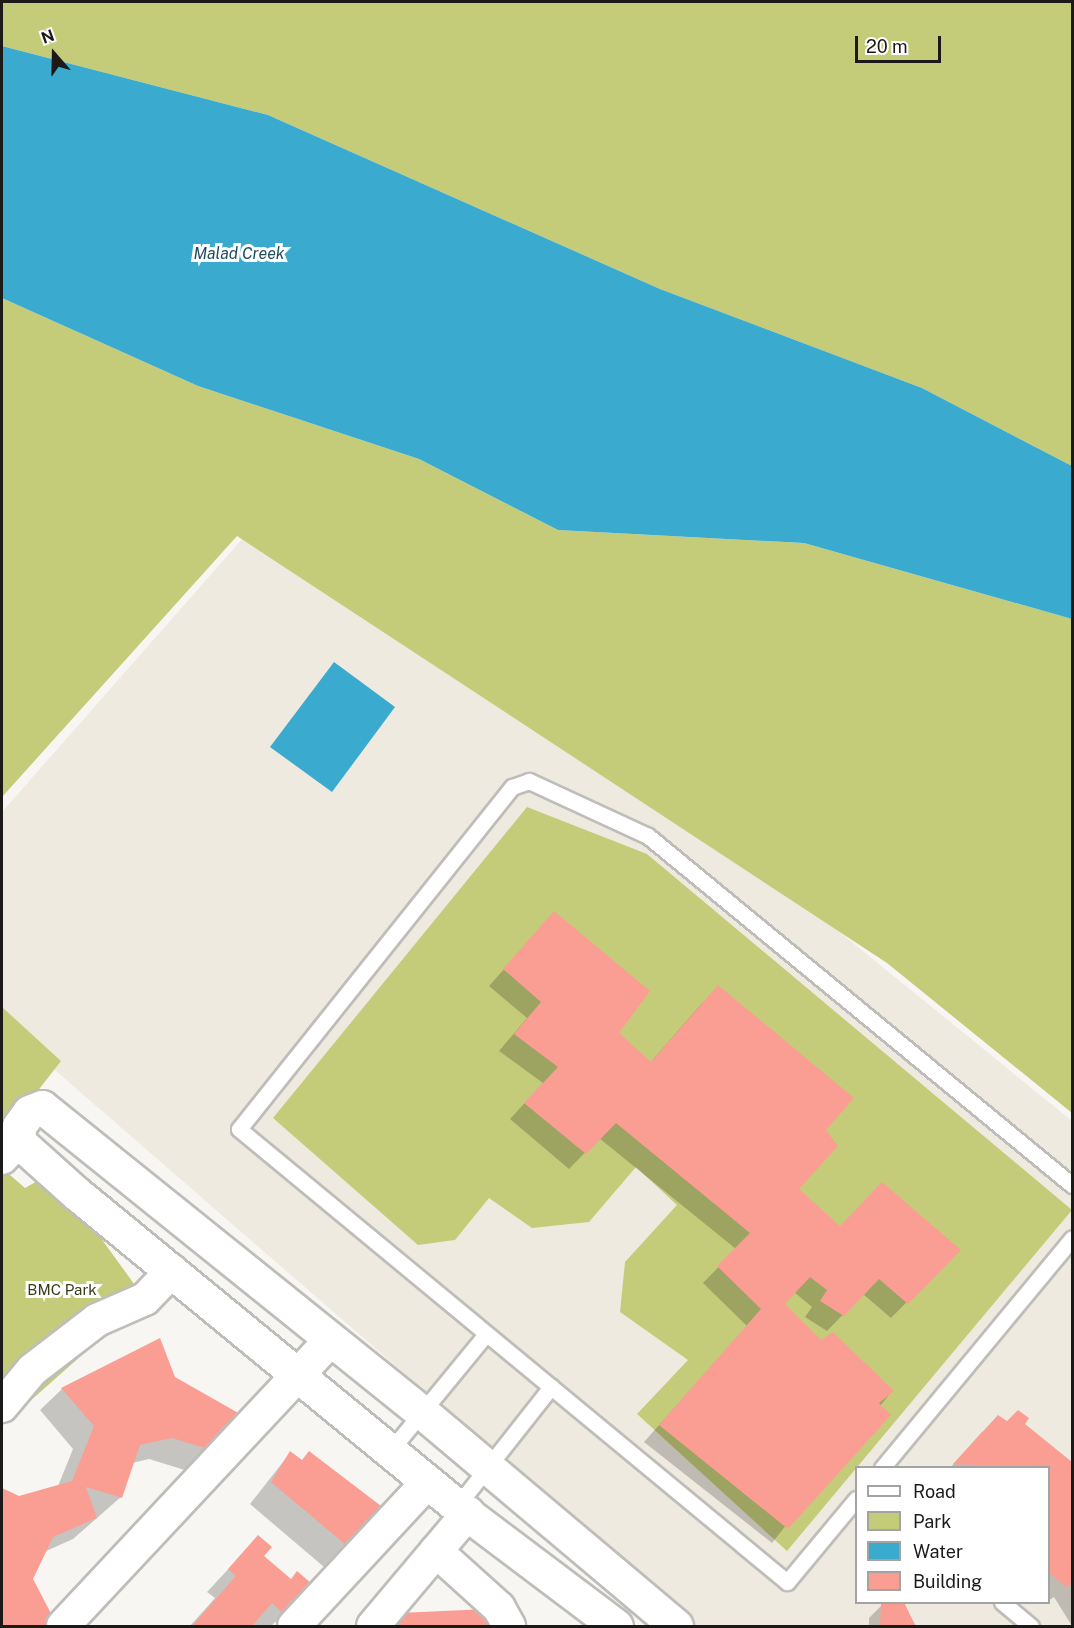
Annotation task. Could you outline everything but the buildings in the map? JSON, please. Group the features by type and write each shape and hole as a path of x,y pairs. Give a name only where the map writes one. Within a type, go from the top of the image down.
{"street":[{"path":"616,1626 428,1482 172,1271 10,1149 19,1126 42,1107 490,1468 655,1620"},
{"path":"2,1406 32,1370 97,1320 145,1299 172,1271"},
{"path":"63,1626 330,1341"},
{"path":"294,1626 428,1482"},
{"path":"373,1626 436,1551 463,1509"},
{"path":"436,1551 499,1608 509,1626"}],"lane":[{"path":"855,1500 788,1582 239,1129 512,787 529,781 648,836 1072,1185"},
{"path":"883,1466 1072,1238"},
{"path":"390,1451 486,1334"},
{"path":"463,1509 490,1468 551,1387"},
{"path":"1004,1604 1031,1626"}],"shaded area":[{"path":"243,538 826,921 1072,1121 1072,1626 695,1626 2,1024 2,812"}],"green space":[{"path":"2,2 1072,2 1072,466 922,388 660,289 268,115 2,46"},
{"path":"2,298 198,386 419,459 558,530 804,543 1072,619 1072,1113 887,963 237,536 2,797"},
{"path":"527,807 647,854 1072,1210 858,1466 855,1466 855,1470 787,1551 637,1414 688,1360 620,1312 625,1262 677,1205 636,1167 589,1222 532,1228 489,1198 455,1240 418,1245 273,1118"},
{"path":"2,1007 61,1061 2,1137"},
{"name":"BMC Park","path":"2,1168 25,1188 53,1172 145,1299 2,1426"}],"water":[{"name":"Malad Creek","path":"2,46 268,115 660,289 922,388 1072,466 1072,619 804,543 558,530 419,459 198,386 2,298"},
{"path":"334,662 395,707 332,792 270,747"}]}
